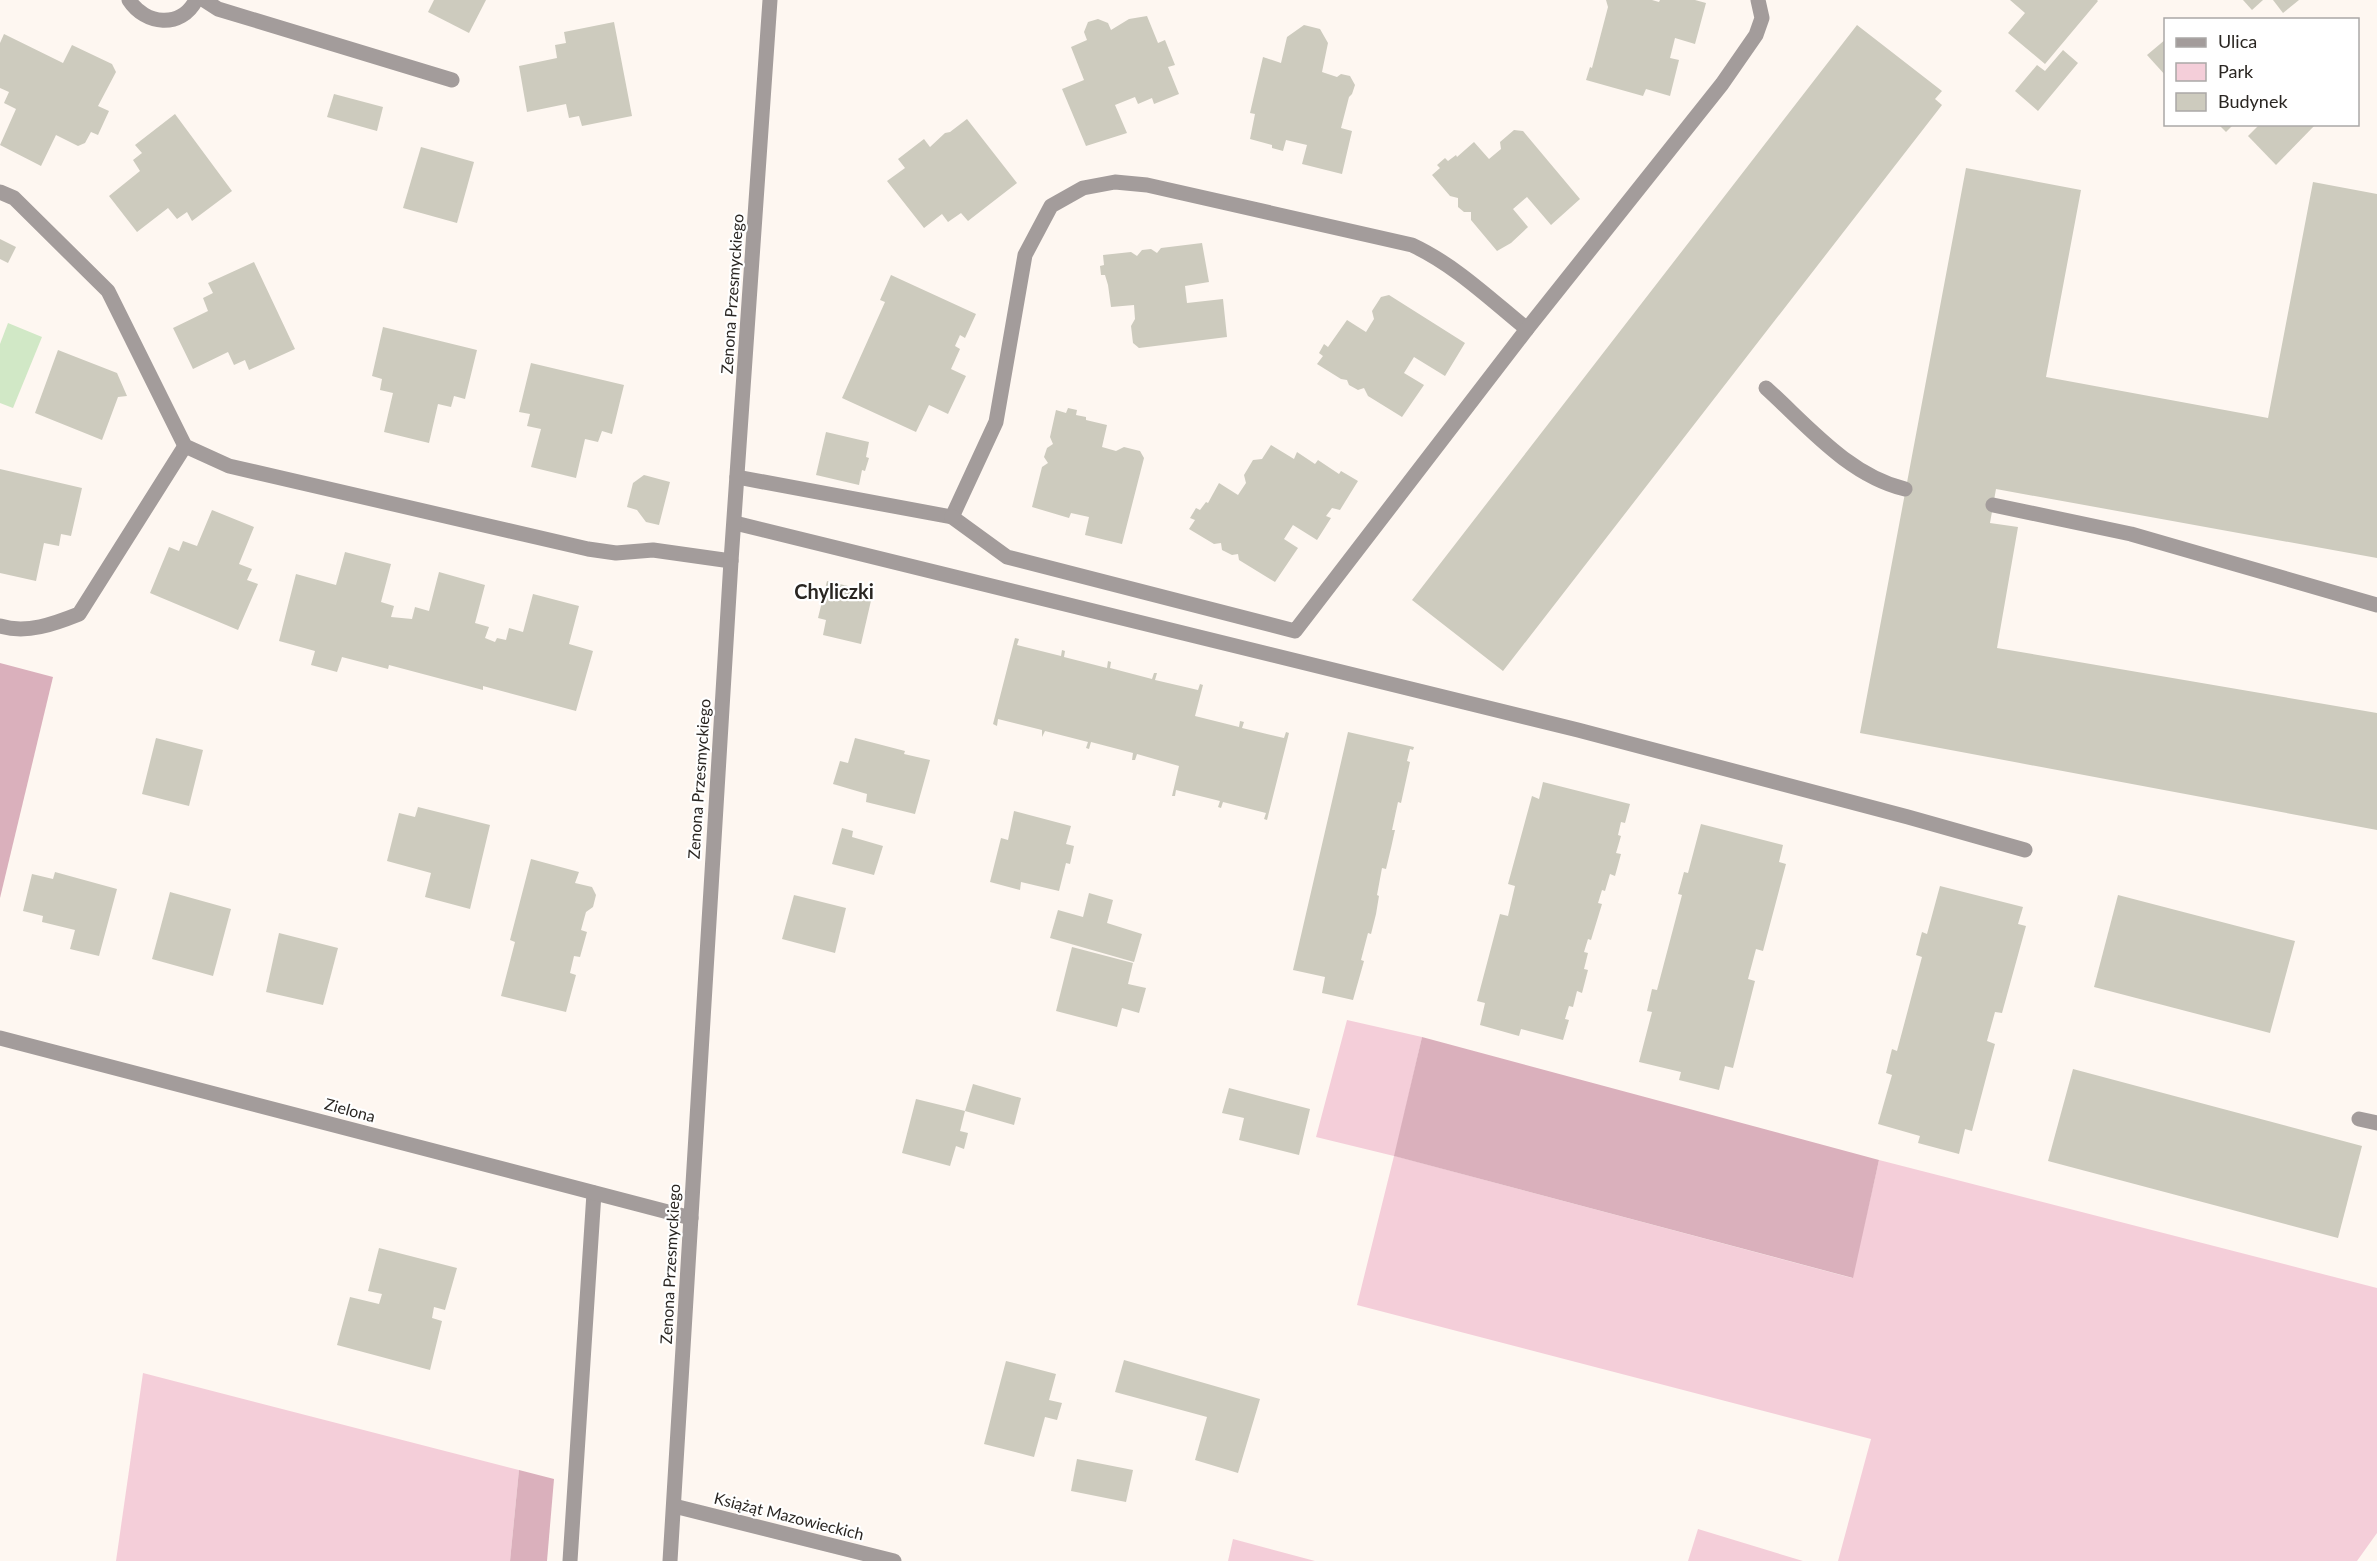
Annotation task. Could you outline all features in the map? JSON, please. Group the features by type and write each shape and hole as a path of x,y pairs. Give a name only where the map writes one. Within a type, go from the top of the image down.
{"street":[{"path":"129,0 144,16 153,20 165,21 185,14 196,0"},
{"path":"204,0 218,9 452,80"},
{"name":"Zenona Przesmyckiego","path":"670,1561 731,561 770,0"},
{"path":"737,477 952,518 1007,557 1295,632 1527,329 1735,65 1756,35 1762,18 1758,0"},
{"path":"952,518 996,423 1025,255 1051,206 1083,188 1115,182 1148,185 1412,245 1444,262 1527,329"},
{"path":"0,192 14,198 108,291 185,446 229,466 588,549 616,553 652,550 731,561"},
{"path":"1766,388 1849,463 1872,478 1905,489"},
{"path":"0,626 9,629 48,626 79,614 185,446"},
{"path":"1993,505 2140,537 2377,605"},
{"path":"735,523 1578,730 2025,850"},
{"name":"Zielona","path":"0,1038 691,1218"},
{"path":"2360,1119 2377,1123"},
{"path":"570,1561 594,1193"},
{"name":"Książąt Mazowieckich","path":"674,1506 894,1561"}],"green space":[{"path":"1347,1020 1422,1037 1395,1156 1852,1278 1879,1160 2377,1288 2377,1533 2357,1561 1838,1561 1871,1439 1357,1305 1394,1156 1316,1137"},
{"path":"143,1373 519,1470 510,1561 116,1561"},
{"path":"1698,1529 1803,1561 1688,1561"},
{"path":"1233,1539 1315,1561 1228,1561"}],"shaded area":[{"path":"8,323 42,337 13,408 0,403 0,344"},
{"path":"0,663 53,677 0,898"},
{"path":"1422,1037 1879,1160 1853,1278 1394,1156"},
{"path":"519,1470 554,1479 547,1561 510,1561"}],"building":[{"path":"434,0 486,0 469,33 428,12"},
{"path":"1606,0 1659,2 1660,0 1695,0 1706,3 1695,44 1675,38 1670,58 1679,60 1670,96 1646,89 1643,96 1586,80 1590,67 1592,68 1608,7"},
{"path":"2010,0 2098,1 2045,64 2008,33 2025,13"},
{"path":"2243,0 2263,0 2252,10"},
{"path":"2273,0 2299,0 2283,13"},
{"path":"1147,16 1158,43 1165,40 1175,65 1168,67 1179,94 1154,104 1152,98 1138,104 1135,97 1115,105 1127,133 1086,146 1062,89 1084,80 1071,47 1087,40 1084,32 1088,22 1098,19 1108,23 1111,30 1129,19"},
{"path":"614,22 632,116 582,126 579,116 569,118 566,104 527,112 519,66 557,58 555,45 566,43 564,32"},
{"path":"1304,25 1320,29 1328,43 1322,72 1337,77 1341,74 1350,76 1355,85 1349,97 1341,128 1352,131 1342,174 1302,164 1307,145 1286,140 1283,151 1272,148 1272,145 1250,139 1255,114 1250,113 1263,57 1281,63 1287,37"},
{"path":"1857,25 1942,91 1935,99 1942,105 1503,671 1412,600"},
{"path":"4,34 63,63 72,45 112,64 116,72 98,106 109,111 98,135 91,132 85,143 78,146 56,135 41,166 0,145 16,109 4,103 9,92 0,88 0,43"},
{"path":"2164,41 2164,74 2147,55"},
{"path":"2063,50 2078,63 2038,111 2015,91 2037,65 2045,71"},
{"path":"334,94 383,107 377,131 327,117"},
{"path":"175,114 232,191 192,221 187,212 177,219 168,208 137,232 109,196 140,171 133,160 142,153 135,145"},
{"path":"967,119 1017,183 968,221 961,213 948,222 942,214 924,228 887,181 905,168 898,159 924,139 930,147 945,133 950,132"},
{"path":"2220,126 2232,126 2226,132"},
{"path":"2258,126 2314,126 2276,165 2248,136"},
{"path":"1514,130 1523,131 1580,199 1551,225 1527,197 1513,209 1528,227 1511,243 1497,251 1471,220 1471,212 1464,212 1458,207 1458,198 1450,196 1432,175 1440,168 1437,165 1445,158 1448,161 1456,155 1457,157 1474,142 1489,159 1501,149 1500,142"},
{"path":"421,147 474,162 457,223 403,208"},
{"path":"1966,168 2081,190 2046,377 2268,418 2313,182 2377,194 2377,558 1996,489 1990,523 2018,527 1997,648 2377,713 2377,830 1860,733"},
{"path":"0,239 16,247 8,263 0,259"},
{"path":"1202,243 1209,282 1185,286 1187,303 1223,299 1227,337 1139,348 1133,343 1131,326 1135,319 1134,305 1111,307 1105,275 1101,275 1100,266 1104,265 1103,255 1131,252 1137,256 1142,250 1151,249 1157,253 1161,248"},
{"path":"254,262 295,349 249,370 245,360 234,365 228,352 193,369 173,328 208,311 203,298 213,293 208,283"},
{"path":"891,275 976,314 965,338 960,335 955,346 960,349 951,369 966,376 948,414 929,405 916,432 842,398 885,302 880,300"},
{"path":"1389,295 1465,343 1445,376 1414,357 1404,373 1424,385 1402,417 1368,396 1364,388 1358,390 1349,385 1347,380 1341,379 1317,364 1323,356 1319,353 1324,344 1328,347 1347,320 1366,332 1374,319 1372,311 1381,297"},
{"path":"383,327 477,350 465,399 454,396 451,407 438,404 429,443 384,432 393,393 380,390 382,379 372,376"},
{"path":"58,350 117,373 127,396 118,397 102,440 35,413"},
{"path":"531,363 624,385 612,434 602,431 598,442 585,439 576,478 531,467 541,429 527,426 530,414 519,412"},
{"path":"1068,408 1077,410 1076,415 1086,417 1086,420 1107,425 1102,447 1116,451 1124,447 1140,451 1144,458 1122,544 1085,535 1089,517 1071,513 1069,518 1032,507 1042,467 1048,463 1044,457 1047,448 1053,444 1050,437 1056,410 1066,413"},
{"path":"826,432 869,442 866,457 869,458 865,471 862,470 859,485 816,475"},
{"path":"1271,445 1294,459 1297,452 1315,464 1318,460 1339,474 1341,471 1358,481 1340,510 1332,508 1326,516 1331,518 1317,540 1293,525 1284,539 1298,548 1275,582 1239,560 1238,554 1232,555 1222,550 1221,543 1214,544 1189,529 1195,520 1190,518 1196,508 1200,510 1206,502 1208,503 1219,483 1238,495 1246,483 1244,475 1253,460 1262,459"},
{"path":"0,469 82,488 71,536 61,534 59,546 44,543 36,581 0,573"},
{"path":"644,475 670,482 659,525 646,522 637,510 627,507 633,483"},
{"path":"212,510 254,527 239,564 252,569 247,580 258,584 238,630 150,593 169,547 179,551 183,541 197,546"},
{"path":"345,552 391,564 381,602 394,606 391,617 412,619 415,607 429,611 439,572 485,585 475,623 489,627 485,638 495,642 497,638 506,640 509,628 523,632 533,594 579,606 569,644 593,651 576,711 483,686 483,690 389,665 388,669 342,657 337,672 311,665 315,651 279,641 296,574 336,585"},
{"path":"827,581 873,592 861,644 823,635 826,620 818,618"},
{"path":"1015,638 1019,639 1017,645 1061,656 1062,650 1065,651 1064,657 1107,668 1108,661 1111,662 1110,668 1152,679 1154,673 1157,673 1155,680 1198,690 1200,684 1203,685 1195,716 1239,727 1240,721 1244,722 1242,728 1284,738 1286,732 1289,733 1267,820 1264,819 1266,813 1223,802 1221,808 1218,807 1220,801 1176,790 1175,796 1172,796 1179,766 1137,754 1135,760 1132,760 1133,753 1091,742 1089,749 1086,748 1088,742 1045,731 1042,737 1042,730 998,719 997,726 993,724"},
{"path":"1348,732 1414,747 1413,750 1410,749 1407,761 1410,762 1401,803 1398,802 1391,848 1386,869 1382,868 1376,914 1371,934 1368,933 1361,960 1364,961 1353,1000 1322,993 1325,977 1293,970"},
{"path":"156,738 203,750 189,806 142,794"},
{"path":"855,738 930,760 915,814 866,802 867,794 833,784 840,761 848,763"},
{"path":"1543,782 1630,804 1625,823 1621,822 1618,835 1621,836 1616,853 1621,854 1615,876 1610,874 1605,891 1602,890 1598,903 1602,904 1591,940 1588,939 1584,952 1588,953 1584,969 1588,970 1582,993 1577,991 1573,1007 1569,1006 1565,1019 1569,1020 1563,1040 1521,1029 1519,1036 1480,1025 1485,1003 1477,1001 1500,914 1508,916 1515,886 1508,884 1532,796 1539,799"},
{"path":"418,807 490,825 470,909 425,897 431,873 387,861 399,813 415,817"},
{"path":"1014,811 1071,826 1066,844 1074,846 1070,864 1066,863 1059,891 1021,882 1020,890 990,882 1001,838 1008,840"},
{"path":"1701,824 1783,845 1779,862 1786,864 1763,951 1756,949 1748,979 1755,981 1733,1068 1725,1066 1719,1090 1679,1080 1681,1072 1639,1062 1652,1012 1647,1011 1652,989 1657,990 1682,895 1678,894 1684,872 1688,873"},
{"path":"842,828 853,831 852,837 883,846 874,875 832,864"},
{"path":"531,859 579,872 575,883 592,887 596,895 593,907 586,912 581,930 587,932 580,957 574,956 570,973 576,975 566,1012 501,996 515,942 510,940"},
{"path":"55,872 117,889 99,956 70,949 75,930 42,922 43,916 23,911 32,874 53,879"},
{"path":"1940,886 2023,907 2018,924 2026,926 2002,1013 1995,1012 1987,1041 1995,1044 1972,1131 1965,1129 1959,1154 1918,1143 1920,1136 1878,1124 1892,1075 1886,1073 1892,1049 1897,1051 1922,957 1916,955 1922,932 1927,934"},
{"path":"170,892 231,909 213,976 152,959"},
{"path":"1089,893 1113,900 1107,923 1142,934 1134,962 1050,938 1058,910 1083,917"},
{"path":"794,895 846,908 835,953 782,939"},
{"path":"2118,895 2295,941 2270,1033 2094,987"},
{"path":"279,933 338,948 323,1005 266,992"},
{"path":"1072,947 1133,963 1128,984 1146,988 1139,1013 1122,1008 1117,1027 1056,1011"},
{"path":"2073,1069 2362,1146 2338,1238 2048,1161"},
{"path":"973,1084 1021,1098 1014,1125 965,1111"},
{"path":"1229,1088 1310,1109 1299,1155 1239,1140 1244,1118 1222,1113"},
{"path":"916,1099 965,1111 960,1131 968,1133 964,1149 956,1146 950,1166 902,1153"},
{"path":"379,1248 457,1268 445,1310 434,1307 432,1318 442,1321 430,1370 337,1345 350,1297 379,1304 382,1294 368,1291"},
{"path":"1124,1360 1260,1399 1238,1473 1195,1460 1207,1417 1115,1392"},
{"path":"1006,1361 1056,1374 1049,1400 1062,1403 1057,1420 1045,1417 1034,1457 984,1444"},
{"path":"1077,1459 1133,1470 1126,1502 1071,1491"}],"district":[{"name":"Chyliczki","path":"834,592"}]}
